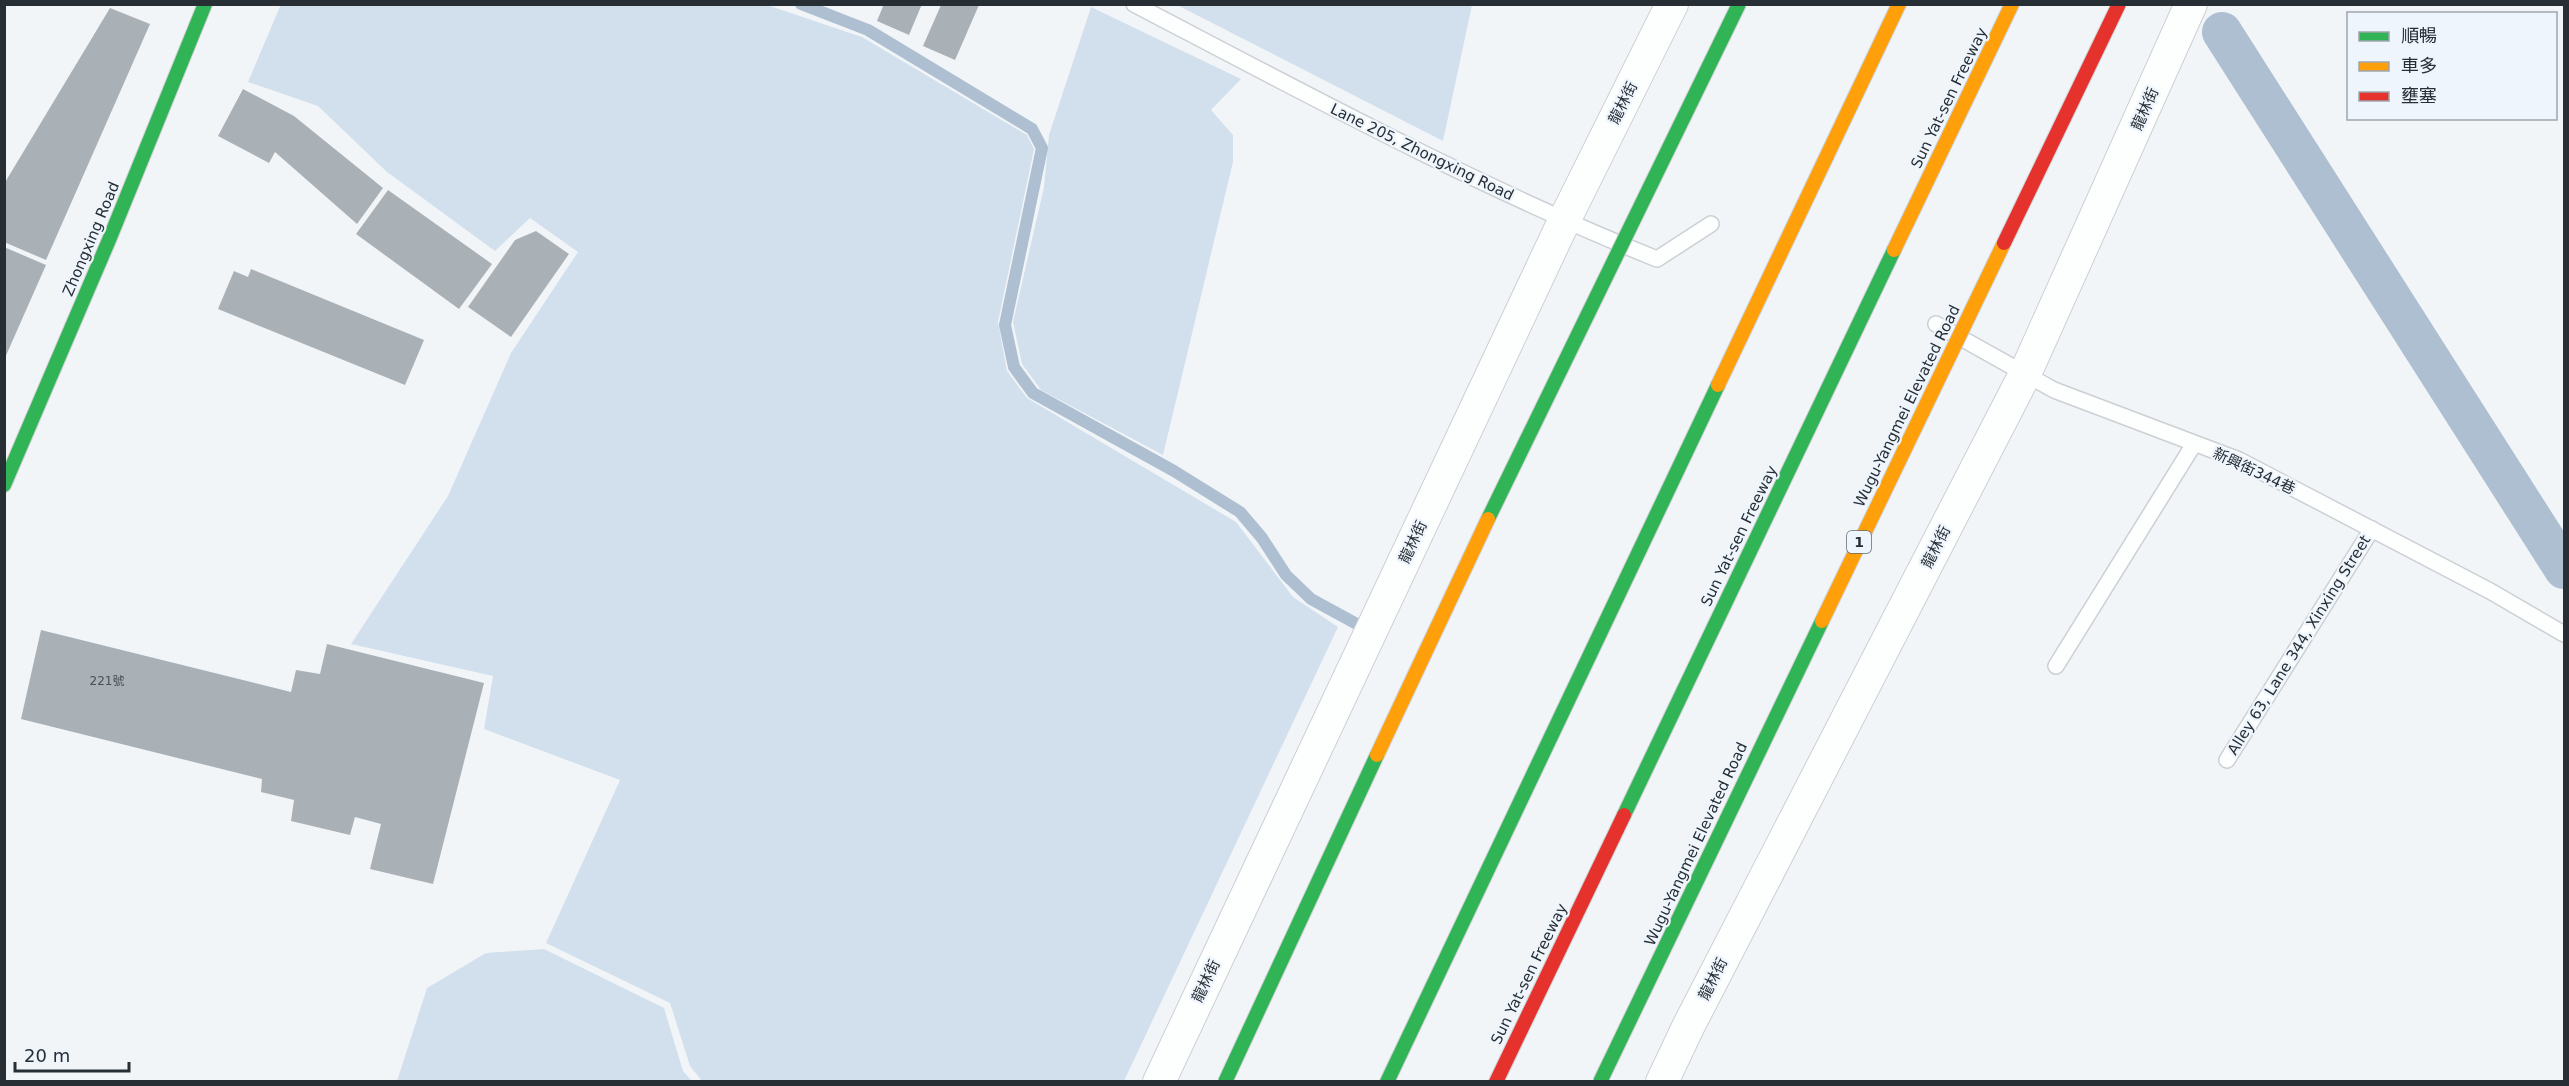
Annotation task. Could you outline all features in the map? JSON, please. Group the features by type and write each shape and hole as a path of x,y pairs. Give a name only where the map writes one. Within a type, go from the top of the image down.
{"main road":[{"name":"Zhongxing Road","path":"4,485 109,240 205,4"},
{"path":"1225,1082 1472,552 1739,4"},
{"path":"1387,1082 1899,4"},
{"name":"Sun Yat-sen Freeway","path":"1496,1082 2012,4"},
{"name":"Wugu-Yangmei Elevated Road","path":"1600,1082 2119,4"}],"street":[{"name":"龍林街","path":"1159,1082 1564,221 1672,4"},
{"name":"龍林街","path":"1662,1082 1704,996 2025,374 2191,4"}],"lane":[{"name":"Lane 205, Zhongxing Road","path":"1134,4 1392,139 1564,221 1656,259 1712,224"},
{"name":"新興街344巷","path":"1936,324 2054,390 2239,460 2490,591 2565,634"},
{"path":"2056,666 2194,444"},
{"name":"Alley 63, Lane 344, Xinxing Street","path":"2227,760 2372,529"}],"shaded area":[{"path":"281,4 767,5 862,37 1027,135 1034,149 998,322 1007,371 1027,398 1236,522 1293,597 1338,627 1124,1081 702,1081 690,1066 670,1003 546,943 620,780 484,729 493,676 351,644 448,496 511,353 578,252 530,218 495,251 387,172 318,106 248,82"},
{"path":"1177,5 1472,5 1443,141"},
{"path":"1091,7 1241,79 1211,110 1233,135 1233,162 1163,455 1041,390 1022,364 1013,322 1044,187 1049,135"},
{"path":"544,949 664,1008 683,1071 692,1081 397,1081 427,988 486,953"}],"building":[{"path":"884,4 922,4 909,35 877,21"},
{"path":"941,5 979,5 955,60 923,46"},
{"path":"110,8 150,24 46,260 4,242 4,184"},
{"path":"243,89 294,116 383,188 357,224 275,152 269,163 218,136"},
{"path":"388,190 492,264 459,309 356,234"},
{"path":"536,231 569,254 511,337 468,307 515,240"},
{"path":"4,247 46,265 4,360"},
{"path":"251,269 424,340 405,385 218,309 234,271 248,277"},
{"path":"41,630 291,692 296,670 320,674 327,644 484,683 433,884 370,869 381,824 355,817 350,835 291,821 294,800 261,792 262,779 21,719"}],"waterway":[{"path":"801,4 868,30 1032,129 1042,148 1005,325 1014,367 1033,393 1174,471 1240,512 1262,538 1286,575 1311,599 1355,623"},
{"path":"2222,32 2564,569"}],"traffic: fast":[{"path":"4,485 109,240 205,4"},
{"path":"1488,519 1739,4"},
{"path":"1624,815 1894,250"},
{"path":"1387,1082 1718,385"},
{"path":"1600,1082 1822,621"},
{"path":"1225,1082 1377,755"}],"traffic: slow":[{"path":"1718,385 1899,4"},
{"path":"1894,250 2012,4"},
{"path":"1822,621 2004,243"},
{"path":"1377,755 1488,519"}],"traffic: jam":[{"path":"2004,243 2119,4"},
{"path":"1496,1082 1624,815"}]}
